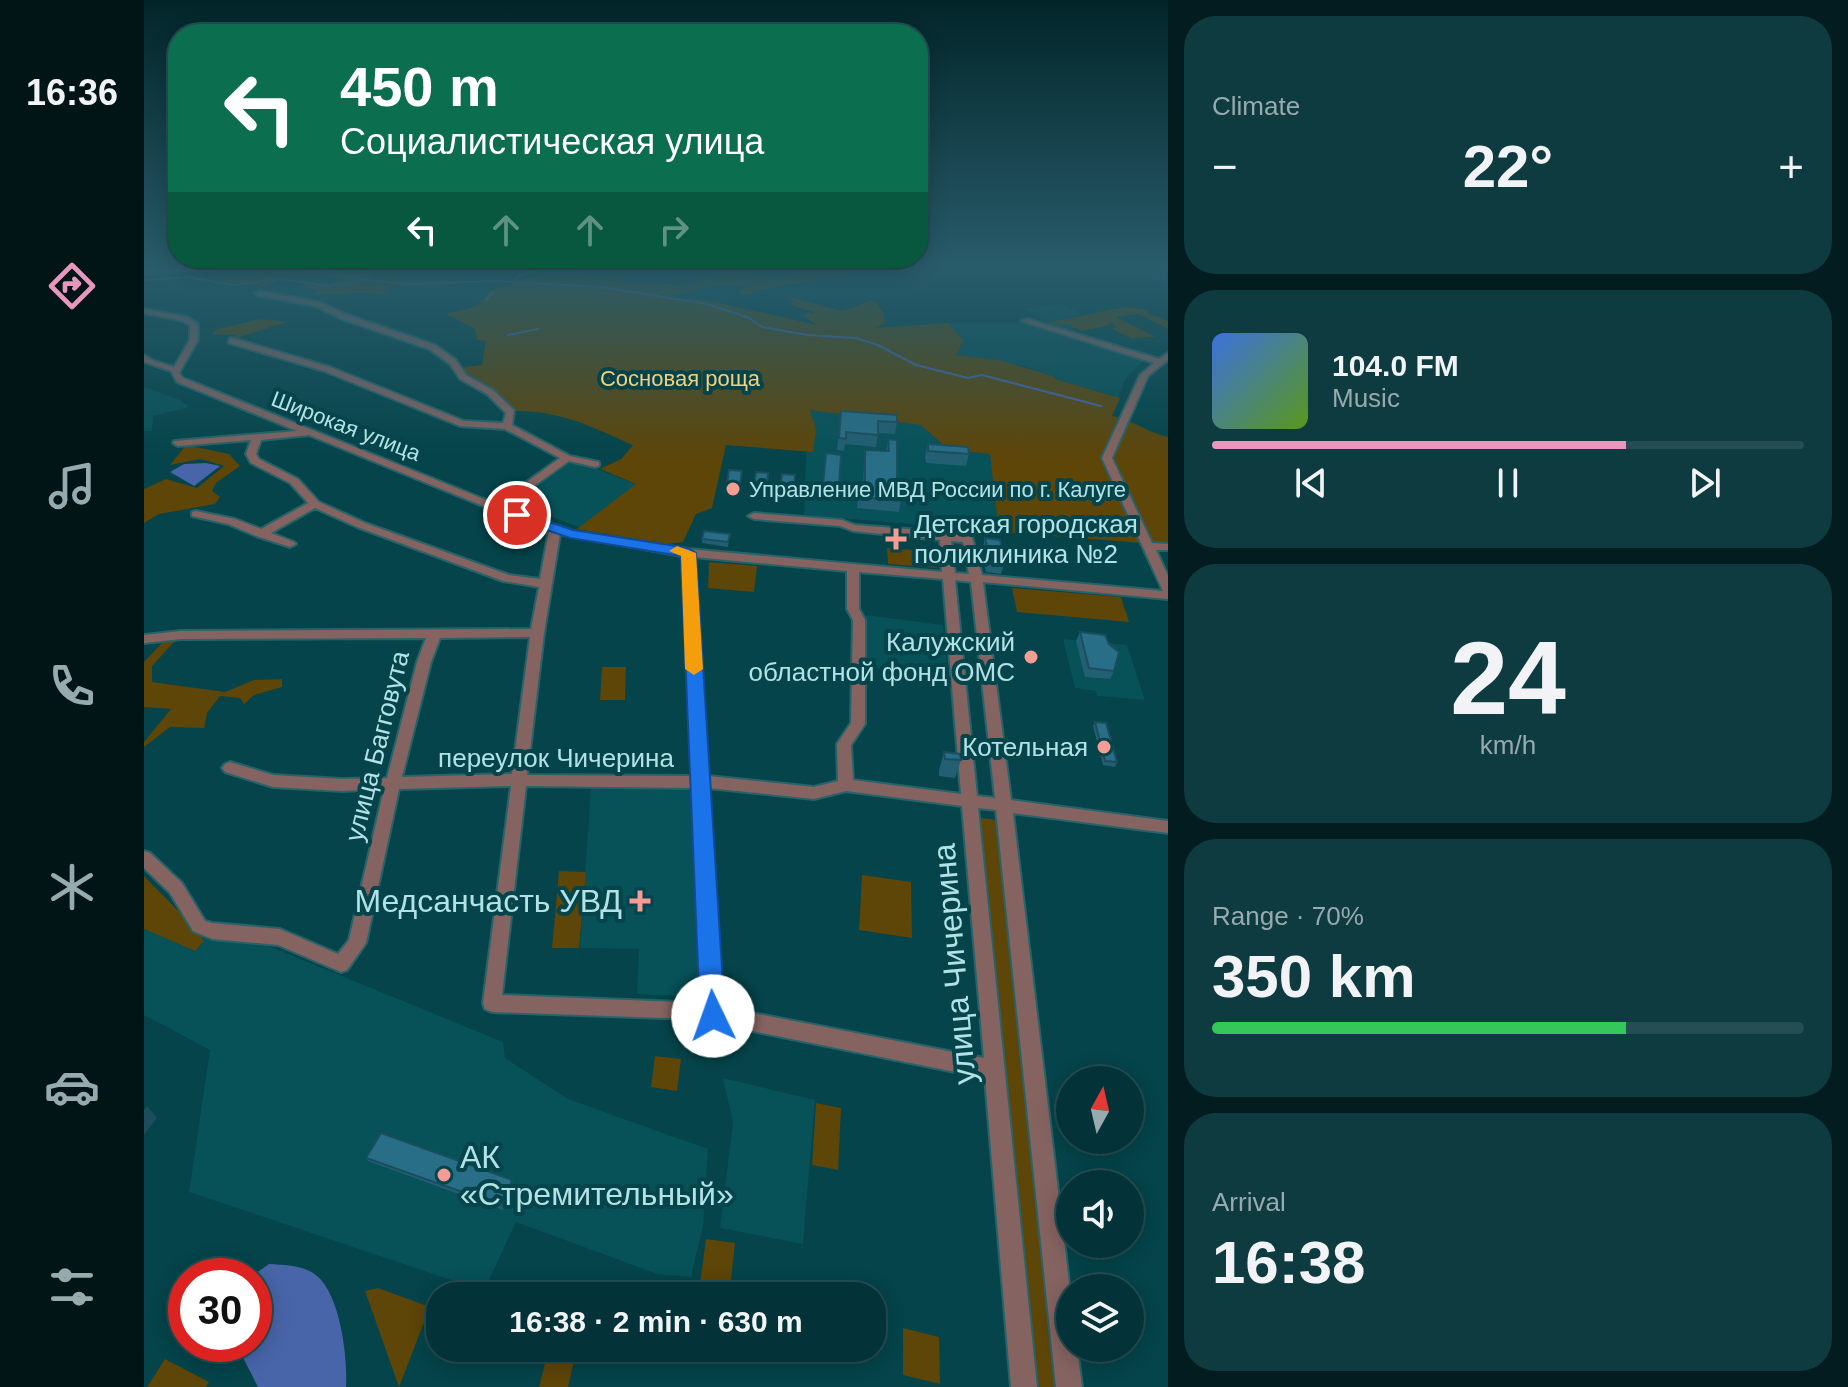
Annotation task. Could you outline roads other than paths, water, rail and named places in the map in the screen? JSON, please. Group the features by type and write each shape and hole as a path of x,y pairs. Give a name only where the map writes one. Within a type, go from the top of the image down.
{"street":[{"path":"176,370 194,340 196,330"},
{"path":"382,330 432,347 453,362 463,377 490,392 511,412 507,426"},
{"path":"1057,330 1164,359"},
{"path":"232,341 327,369 463,424 507,426 567,458 595,464"},
{"name":"Широкая улица","path":"144,358 176,370 175,377 180,380 555,530 688,553 1168,592"},
{"path":"1164,359 1144,375 1107,458 1168,592"},
{"path":"178,443 311,433"},
{"path":"256,439 251,454 255,461 294,481 315,504 361,525 507,578 546,584"},
{"path":"497,508 567,458"},
{"path":"260,534 315,504"},
{"path":"196,514 231,521 290,544"},
{"path":"754,516 968,539 976,578 1004,807 1069,1387"},
{"path":"555,530 537,633 492,1003 693,1010 996,1070"},
{"name":"улица Чичерина","path":"945,535 1024,1387"},
{"path":"1147,546 1168,547"},
{"path":"688,553 713,1016"},
{"path":"846,785 844,744 858,724 859,623 853,609 853,567"},
{"path":"434,635 537,633"},
{"name":"улица Багговута","path":"144,639 181,635 434,635 424,662 393,783 357,943 341,964 280,937 212,931 199,926 176,888 144,858"},
{"name":"переулок Чичерина","path":"230,768 273,781 342,785 519,781 700,782 814,793 846,785 1168,827"}],"water":[{"path":"184,464 220,466 194,486 170,472"},
{"path":"272,1264 303,1268 322,1281 336,1308 345,1359 346,1387 258,1387 245,1362 272,1362"}],"waterway":[{"path":"508,335 534,330"},
{"path":"777,330 856,338 878,345 916,365 968,378 982,375 1101,406"}],"place":[{"name":"Управление МВД России по г. Калуге","path":"733,489"},
{"name":"Детская городская поликлиника №2","path":"896,539"},
{"name":"Калужский областной фонд ОМС","path":"1031,657"},
{"name":"Котельная","path":"1104,747"},
{"name":"Медсанчасть УВД","path":"640,901"},
{"name":"АК «Стремительный»","path":"444,1175"}],"park label":[{"name":"Сосновая роща","path":"680,378"}]}
